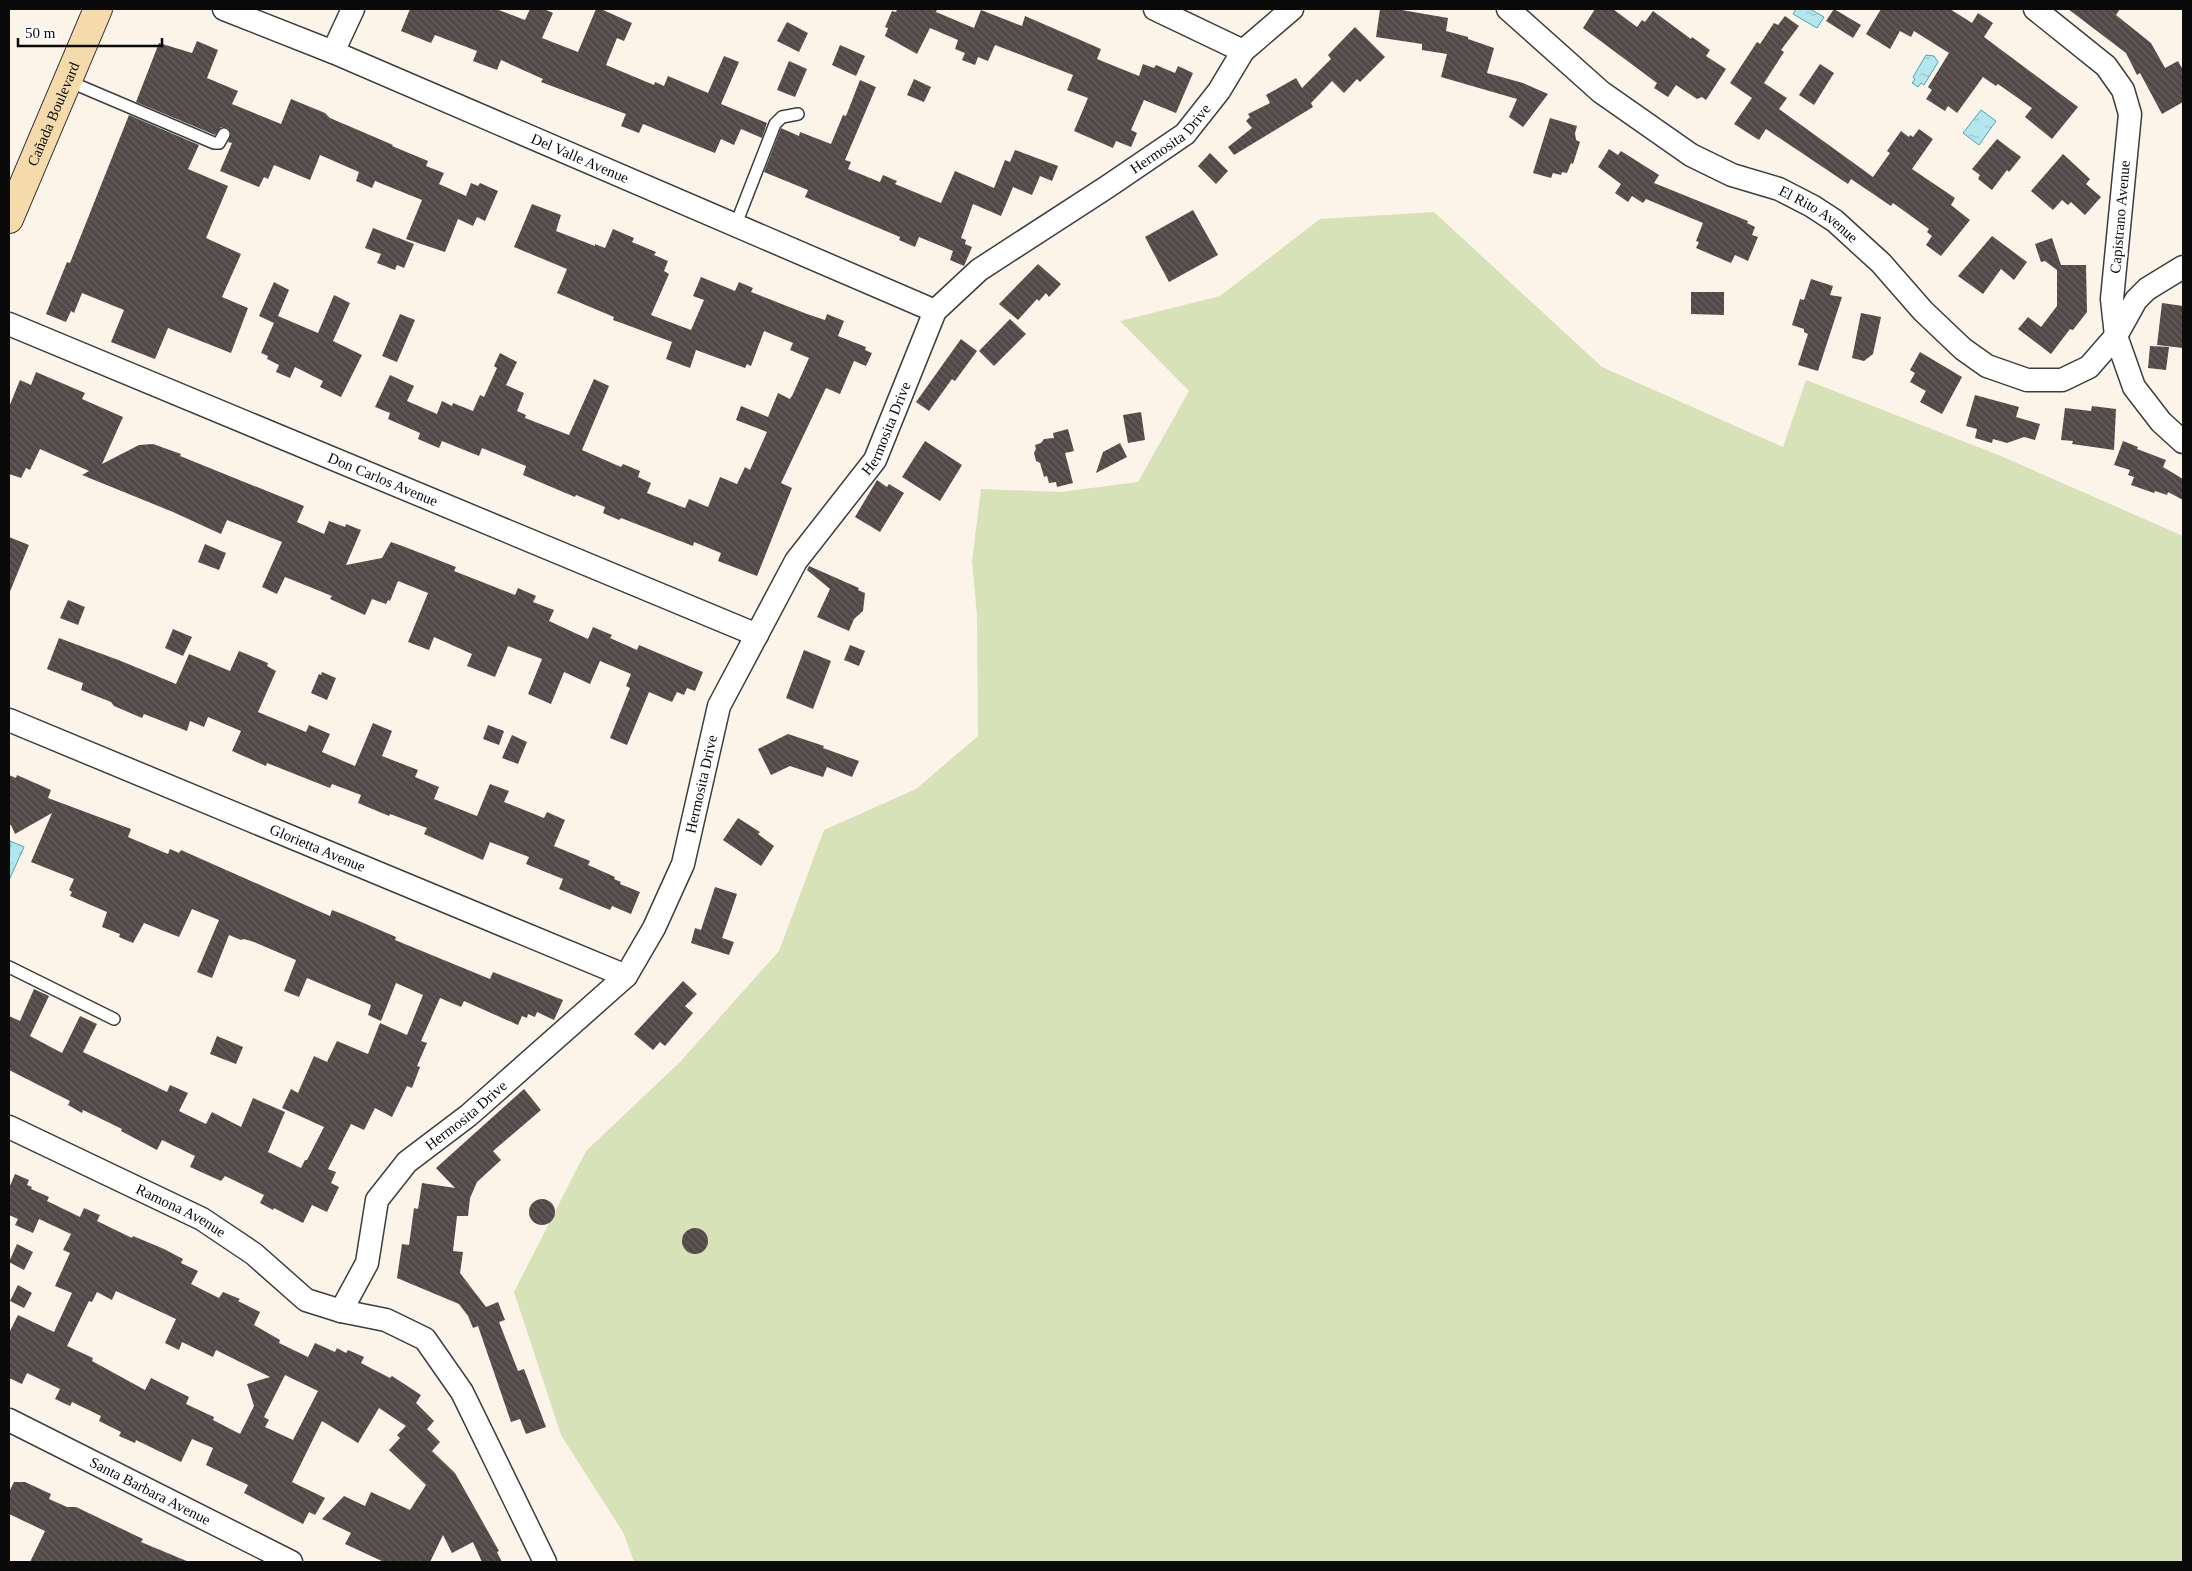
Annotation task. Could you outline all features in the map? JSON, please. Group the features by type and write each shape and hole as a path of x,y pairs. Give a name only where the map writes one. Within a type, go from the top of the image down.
{"main road":[{"name":"Cañada Boulevard","path":"9,219 98,9"}],"street":[{"name":"Del Valle Avenue","path":"224,9 249,13 333,52 936,311"},
{"path":"333,52 353,9"},
{"path":"1155,9 1243,50"},
{"name":"Hermosita Drive","path":"341,1311 367,1263 377,1200 407,1162 469,1115 626,976 654,928 682,864 719,706 796,561 875,460 936,311 979,270 1186,134 1219,91 1243,50 1292,9"},
{"name":"El Rito Avenue","path":"1508,9 1601,92 1691,155 1732,176 1779,189 1812,206 1835,221 1881,263 1923,311 1963,349 1987,366 2027,380 2062,380 2088,367 2116,336 2136,300 2147,289 2183,267"},
{"name":"Capistrano Avenue","path":"2035,9 2106,66 2123,90 2130,114 2112,299 2116,336 2134,387 2162,422 2183,442"},
{"name":"Don Carlos Avenue","path":"9,324 756,635"},
{"name":"Glorietta Avenue","path":"9,720 626,976"},
{"name":"Ramona Avenue","path":"9,1127 202,1219 254,1254 306,1300 341,1311"},
{"path":"341,1311 386,1320 425,1339 462,1392 545,1562"},
{"name":"Santa Barbara Avenue","path":"9,1420 292,1562"}],"lane":[{"path":"68,81 214,143 219,143 224,134"},
{"path":"736,224 775,124 782,117 798,114"},
{"path":"9,967 114,1019"}],"green space":[{"path":"1434,212 1602,367 1783,447 1806,380 2001,456 2183,536 2183,1562 634,1562 624,1534 561,1435 514,1292 586,1151 680,1062 779,951 824,830 916,789 978,736 977,616 972,561 981,489 1060,492 1138,482 1189,391 1120,321 1220,296 1320,219"}],"water":[{"path":"1796,9 1810,9 1824,17 1817,28 1793,14"},
{"path":"1926,55 1934,56 1938,62 1924,85 1921,83 1918,87 1912,83 1915,79 1913,77"},
{"path":"1981,110 1996,121 1979,145 1963,133"},
{"path":"10,841 24,847 10,878 9,877"}],"building":[{"path":"410,9 496,9 525,20 530,9 544,9 553,13 542,38 578,52 596,9 601,9 632,23 624,41 617,38 606,65 654,85 655,82 664,86 668,76 708,93 724,56 739,62 721,104 767,123 762,138 741,129 734,145 721,139 715,153 643,124 639,133 621,126 626,114 541,82 543,79 501,60 497,70 473,61 477,51 435,35 431,43 401,31"},
{"path":"897,9 937,9 936,12 974,28 981,10 1022,26 1025,16 1101,49 1097,59 1139,76 1143,64 1154,68 1156,65 1175,73 1178,66 1193,73 1176,113 1144,100 1131,130 1137,133 1131,147 1116,141 1113,148 1074,131 1088,98 1067,90 1073,75 995,45 988,61 978,57 975,65 962,60 965,53 955,49 958,40 930,28 917,54 885,36 888,28 885,27 892,11 896,12"},
{"path":"1380,9 1396,9 1448,18 1446,31 1468,37 1468,39 1494,48 1487,73 1523,83 1548,94 1523,127 1509,117 1517,99 1441,77 1447,54 1422,50 1422,44 1376,37"},
{"path":"1595,9 1613,9 1637,27 1642,20 1645,22 1653,11 1691,39 1692,37 1710,50 1706,56 1726,69 1706,100 1702,97 1697,99 1676,85 1668,97 1654,88 1657,83 1583,28"},
{"path":"1834,9 1861,25 1853,38 1826,21"},
{"path":"1881,9 1950,9 1972,23 1978,13 1993,23 1984,37 2078,107 2052,139 2025,117 2032,108 1998,84 1996,86 1983,77 1957,113 1948,106 1945,111 1926,99 1932,90 1928,87 1949,53 1914,31 1911,37 1900,31 1890,49 1866,34"},
{"path":"2068,9 2120,9 2116,15 2151,43 2165,68 2178,61 2183,70 2183,102 2162,114 2140,73 2137,75 2126,53"},
{"path":"1785,16 1799,26 1781,50 1784,52 1764,83 1787,98 1779,109 1873,177 1890,153 1887,151 1901,131 1909,137 1910,135 1913,137 1919,129 1933,139 1912,169 1955,198 1951,205 1970,220 1941,256 1926,245 1932,236 1927,232 1929,229 1893,203 1891,206 1851,179 1848,184 1766,129 1759,140 1734,124 1752,98 1730,83 1757,42 1760,44 1774,23 1778,25"},
{"path":"787,22 808,33 799,52 777,41"},
{"path":"1355,27 1385,57 1360,82 1357,79 1344,93 1332,81 1311,103 1313,107 1234,155 1228,147 1252,128 1246,121 1250,117 1248,114 1270,103 1266,95 1296,78 1302,88 1331,59 1328,55"},
{"path":"197,41 218,50 207,78 238,91 232,104 281,124 291,99 428,161 426,166 444,173 439,184 466,196 471,183 478,186 480,183 498,191 485,221 477,217 473,226 458,219 445,252 406,239 422,200 375,181 372,188 356,181 359,172 320,155 310,180 274,165 268,179 264,177 259,187 220,171 232,143 228,142 231,133 228,128 221,127 215,135 136,102 159,43 192,53"},
{"path":"840,45 865,56 856,76 832,65"},
{"path":"789,61 807,69 795,97 777,90"},
{"path":"1820,64 1834,73 1814,105 1799,95"},
{"path":"914,79 931,87 924,102 907,95"},
{"path":"860,80 876,87 845,160 851,162 848,169 880,182 883,175 897,181 895,184 941,203 955,171 994,188 1005,160 1010,162 1015,150 1058,166 1052,181 1040,176 1032,195 1013,187 1001,216 973,204 961,238 966,240 965,244 972,247 964,266 950,260 953,251 919,237 915,247 899,240 900,237 805,197 808,190 764,172 781,128 799,136 800,132 831,144 843,115 846,116"},
{"path":"129,115 199,145 188,169 228,186 206,238 241,254 222,297 248,308 231,353 168,328 155,359 111,342 124,310 82,293 74,313 71,311 66,322 46,314 67,262 70,263"},
{"path":"1550,118 1577,126 1576,140 1580,142 1573,164 1571,163 1567,173 1562,172 1561,175 1553,173 1551,178 1533,173"},
{"path":"1997,139 2021,157 2009,172 2007,170 1992,190 1978,179 1980,175 1972,169"},
{"path":"1609,149 1618,155 1621,151 1659,175 1654,183 1748,221 1747,223 1755,227 1752,235 1758,237 1748,261 1735,255 1731,263 1696,248 1699,242 1696,241 1703,223 1646,199 1643,203 1632,196 1628,202 1615,193 1621,184 1598,167"},
{"path":"1210,153 1228,171 1216,184 1198,166"},
{"path":"2063,154 2090,179 2086,184 2101,197 2085,215 2071,202 2068,205 2062,200 2053,210 2031,191"},
{"path":"532,204 561,215 556,231 605,248 613,229 634,238 632,242 656,252 654,255 668,261 664,271 669,274 651,315 691,330 704,300 693,296 701,277 735,291 739,282 753,288 751,292 807,314 825,320 827,314 844,321 838,336 866,347 865,350 872,353 866,366 854,361 840,394 826,388 781,483 792,488 757,576 718,561 721,553 694,542 693,546 621,518 619,520 603,513 605,507 576,495 575,497 523,475 526,466 482,448 479,456 442,441 439,448 418,439 420,433 388,419 390,413 375,407 390,375 414,386 407,401 437,414 442,401 452,406 453,403 473,411 480,395 484,397 497,368 494,366 500,353 517,362 506,385 524,393 517,411 526,415 525,418 569,435 594,379 609,386 582,450 621,467 623,464 640,471 638,477 651,483 647,493 685,508 689,499 708,507 720,477 737,484 745,467 750,470 767,432 736,420 741,406 768,417 778,393 790,399 809,358 790,350 793,343 764,331 751,366 747,364 745,368 696,350 690,368 666,359 672,342 613,320 614,317 557,293 567,269 514,247"},
{"path":"1193,210 1218,255 1169,282 1145,237"},
{"path":"373,228 414,244 404,268 397,265 395,270 377,263 381,254 365,248"},
{"path":"1992,236 2027,262 2014,280 2001,269 1983,294 1958,276"},
{"path":"2052,238 2061,265 2086,265 2087,312 2073,330 2070,329 2051,354 2018,329 2028,317 2041,327 2057,306 2057,270 2045,261 2041,262 2035,244"},
{"path":"1038,264 1061,284 1049,297 1046,293 1039,301 1037,299 1018,320 999,304"},
{"path":"1811,279 1833,286 1830,295 1842,297 1818,371 1798,365 1808,334 1804,332 1804,329 1792,325 1800,299 1804,300"},
{"path":"274,282 289,290 278,316 318,333 334,295 350,303 333,341 362,355 341,397 320,387 323,381 295,367 290,378 276,372 279,365 267,359 268,356 261,353 274,323 259,316"},
{"path":"1691,292 1724,292 1724,315 1691,314"},
{"path":"2162,303 2183,306 2183,348 2157,345"},
{"path":"1861,313 1881,317 1873,354 1864,361 1852,358"},
{"path":"400,314 415,320 397,362 382,356"},
{"path":"1010,319 1026,334 994,366 979,351"},
{"path":"961,339 977,351 955,381 952,379 929,411 916,402"},
{"path":"2150,346 2169,347 2166,370 2148,368"},
{"path":"1920,352 1962,377 1942,414 1920,402 1926,391 1910,382 1915,373 1910,370"},
{"path":"36,372 85,393 82,399 123,417 102,464 139,445 153,444 181,454 180,456 304,506 297,522 324,534 329,521 345,527 346,524 361,530 346,565 382,558 391,542 405,547 456,567 454,571 515,595 518,588 536,596 533,602 554,610 549,621 588,639 593,627 612,635 610,638 637,650 639,645 703,672 695,691 687,688 684,695 677,692 672,702 649,692 627,745 610,738 630,688 626,686 631,674 600,661 590,684 564,672 551,704 528,694 542,659 508,646 495,677 467,666 472,654 434,637 429,650 408,642 428,593 398,581 390,601 388,600 386,604 372,599 365,615 330,599 332,596 285,577 277,594 262,587 282,542 227,520 221,534 82,475 89,471 40,449 30,470 26,468 21,478 9,474 9,407 20,380 31,385"},
{"path":"1975,395 2019,407 2016,417 2040,424 2035,440 2024,437 2007,443 1993,439 1992,443 1975,438 1977,429 1966,426"},
{"path":"2092,406 2116,409 2114,450 2072,444 2073,441 2061,440 2065,408 2091,411"},
{"path":"1141,412 1145,440 1128,443 1123,415"},
{"path":"1068,429 1074,451 1065,453 1073,483 1057,487 1056,482 1049,483 1047,476 1044,477 1040,463 1036,461 1035,445 1041,443 1044,439 1054,438 1053,433"},
{"path":"925,441 962,465 940,501 902,477"},
{"path":"2123,441 2138,447 2137,449 2166,460 2163,467 2183,479 2183,500 2168,492 2167,495 2155,491 2154,493 2131,485 2134,477 2128,475 2130,470 2114,465"},
{"path":"1120,443 1127,457 1096,473 1103,452"},
{"path":"877,480 887,487 889,484 904,493 880,532 855,517"},
{"path":"9,537 29,545 9,594"},
{"path":"205,544 226,553 219,570 198,562"},
{"path":"809,566 859,588 858,590 865,593 863,611 854,619 849,631 817,617 830,589 807,570"},
{"path":"68,600 85,607 78,625 60,618"},
{"path":"173,629 192,637 183,656 165,648"},
{"path":"59,638 176,684 189,654 230,671 239,651 268,663 267,666 276,671 258,712 306,732 309,725 330,734 322,752 355,766 373,723 392,731 382,756 418,770 415,777 439,787 434,799 477,816 490,784 509,791 504,802 544,818 547,812 565,820 554,846 590,861 588,865 615,877 614,879 621,882 620,884 640,892 631,914 612,906 610,910 559,889 563,879 526,864 529,857 490,842 483,860 424,834 427,828 390,814 389,816 358,803 361,795 332,784 330,788 267,763 266,766 232,751 241,731 208,717 204,727 190,721 187,731 144,714 142,718 114,706 111,702 81,690 83,683 47,669"},
{"path":"850,645 865,651 859,666 844,660"},
{"path":"804,650 831,661 813,709 786,698"},
{"path":"322,672 336,678 327,700 311,693 319,674 321,675"},
{"path":"488,725 504,731 499,745 483,739"},
{"path":"788,734 824,746 823,748 859,761 852,777 827,767 823,777 790,766 771,775 758,749"},
{"path":"512,735 527,742 518,764 502,758"},
{"path":"9,775 16,778 17,775 51,790 48,798 131,829 128,837 168,854 170,849 179,853 181,850 330,916 332,910 345,915 396,937 395,940 490,979 493,972 563,1000 554,1020 537,1012 535,1017 528,1014 527,1018 522,1016 518,1025 464,1001 461,1007 440,998 421,1041 427,1043 417,1066 420,1067 412,1088 407,1086 392,1117 375,1108 364,1130 351,1124 328,1169 336,1172 331,1183 339,1187 327,1212 312,1205 303,1223 260,1203 264,1195 225,1176 221,1181 190,1167 195,1156 162,1140 157,1150 121,1131 122,1129 83,1110 82,1113 68,1105 70,1101 9,1070 9,1016 20,1021 34,989 49,996 30,1036 62,1053 80,1016 97,1024 83,1052 167,1092 170,1085 188,1093 179,1111 206,1124 212,1112 241,1127 253,1098 285,1112 268,1152 301,1168 324,1127 282,1108 291,1089 298,1093 314,1056 327,1062 337,1041 368,1054 380,1023 407,1035 423,995 396,983 381,1021 368,1015 371,1005 307,978 299,997 284,991 296,960 254,942 241,940 229,935 212,978 197,972 219,920 192,909 179,937 144,923 133,943 119,937 120,934 102,927 107,912 70,896 72,892 69,890 74,879 31,862 52,813 15,834 11,825 9,825"},
{"path":"738,818 760,832 758,834 774,846 761,866 723,840"},
{"path":"715,887 737,894 722,938 734,942 729,955 691,943 695,928 701,930"},
{"path":"683,981 697,994 685,1006 693,1013 665,1046 660,1042 653,1050 634,1034"},
{"path":"217,1036 243,1047 236,1064 210,1054"},
{"path":"524,1089 541,1110 493,1151 501,1160 477,1182 470,1198 468,1216 457,1216 453,1251 463,1252 460,1273 486,1307 498,1302 505,1320 499,1322 518,1371 524,1369 546,1427 526,1434 520,1419 511,1422 478,1326 473,1328 468,1316 459,1304 397,1278 402,1244 409,1245 414,1208 418,1209 422,1183 455,1188 436,1168"},
{"path":"15,1174 29,1180 27,1185 32,1187 31,1189 49,1197 47,1201 80,1217 84,1208 100,1215 97,1221 183,1259 181,1263 198,1271 191,1284 219,1298 223,1292 240,1299 238,1301 260,1312 254,1325 280,1340 279,1343 308,1357 315,1343 335,1352 337,1348 346,1353 348,1350 364,1357 361,1363 390,1378 392,1376 421,1395 416,1403 434,1421 427,1429 440,1442 432,1451 455,1473 499,1551 497,1552 502,1562 482,1562 473,1542 452,1553 443,1535 430,1562 384,1562 345,1544 351,1533 322,1519 344,1496 365,1506 371,1492 410,1510 426,1485 389,1450 400,1438 397,1435 406,1426 379,1408 358,1443 322,1421 292,1482 325,1498 315,1515 309,1512 303,1524 244,1493 248,1485 206,1465 213,1448 192,1439 181,1462 136,1440 135,1443 119,1436 121,1432 99,1421 101,1416 72,1402 70,1406 55,1399 60,1389 27,1373 22,1384 9,1378 9,1333 18,1315 54,1332 72,1293 55,1286 70,1253 63,1250 71,1234 39,1219 33,1233 15,1225 18,1219 9,1215 9,1188","holes":["116,1291 176,1319 165,1343 179,1350 182,1342 213,1357 216,1350 270,1377 247,1384 254,1406 240,1434 213,1420 214,1417 186,1404 189,1397 151,1378 145,1390 92,1361 93,1358 67,1346 89,1301 92,1302 97,1292 112,1300","285,1375 318,1391 293,1440 265,1427 269,1420 264,1417"]},
{"path":"542,1199 552,1202 555,1212 552,1222 542,1225 532,1222 529,1212 532,1202"},
{"path":"695,1228 704,1232 708,1241 704,1250 695,1254 686,1250 682,1241 686,1232"},
{"path":"17,1244 33,1252 24,1270 9,1262"},
{"path":"18,1285 32,1293 24,1308 10,1301"},
{"path":"14,1482 25,1482 51,1494 49,1499 67,1507 76,1507 143,1539 141,1542 189,1562 30,1562 45,1531 9,1514 9,1492"}]}
